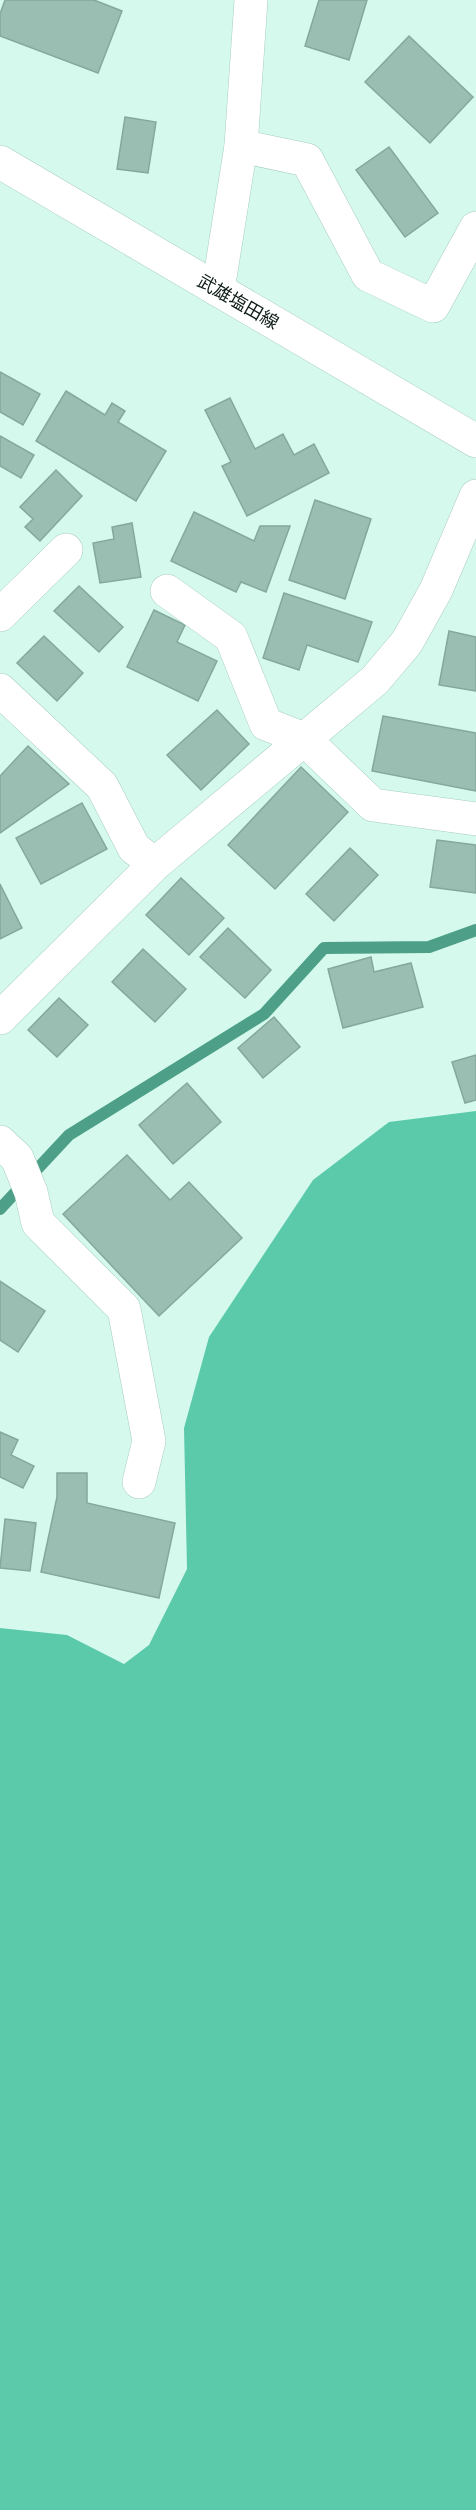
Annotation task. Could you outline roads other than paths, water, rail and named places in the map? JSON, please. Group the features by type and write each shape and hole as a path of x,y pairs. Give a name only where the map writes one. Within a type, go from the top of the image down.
{"street":[{"path":"218,290 241,146 251,0"},
{"path":"241,146 307,160 368,275 433,306 476,228"},
{"name":"武雄塩田線","path":"0,162 476,441"},
{"path":"0,1018 155,864 375,680 407,642 436,590 476,496"},
{"path":"0,615 66,550"},
{"path":"167,591 231,637 266,724 304,740 373,805 476,819"},
{"path":"0,690 102,786 134,849 155,864"},
{"path":"9,1150 31,1192 38,1223 124,1309 149,1441 139,1482"}],"waterway":[{"path":"0,1209 69,1135 264,1014 324,948 429,947 476,930"}]}
